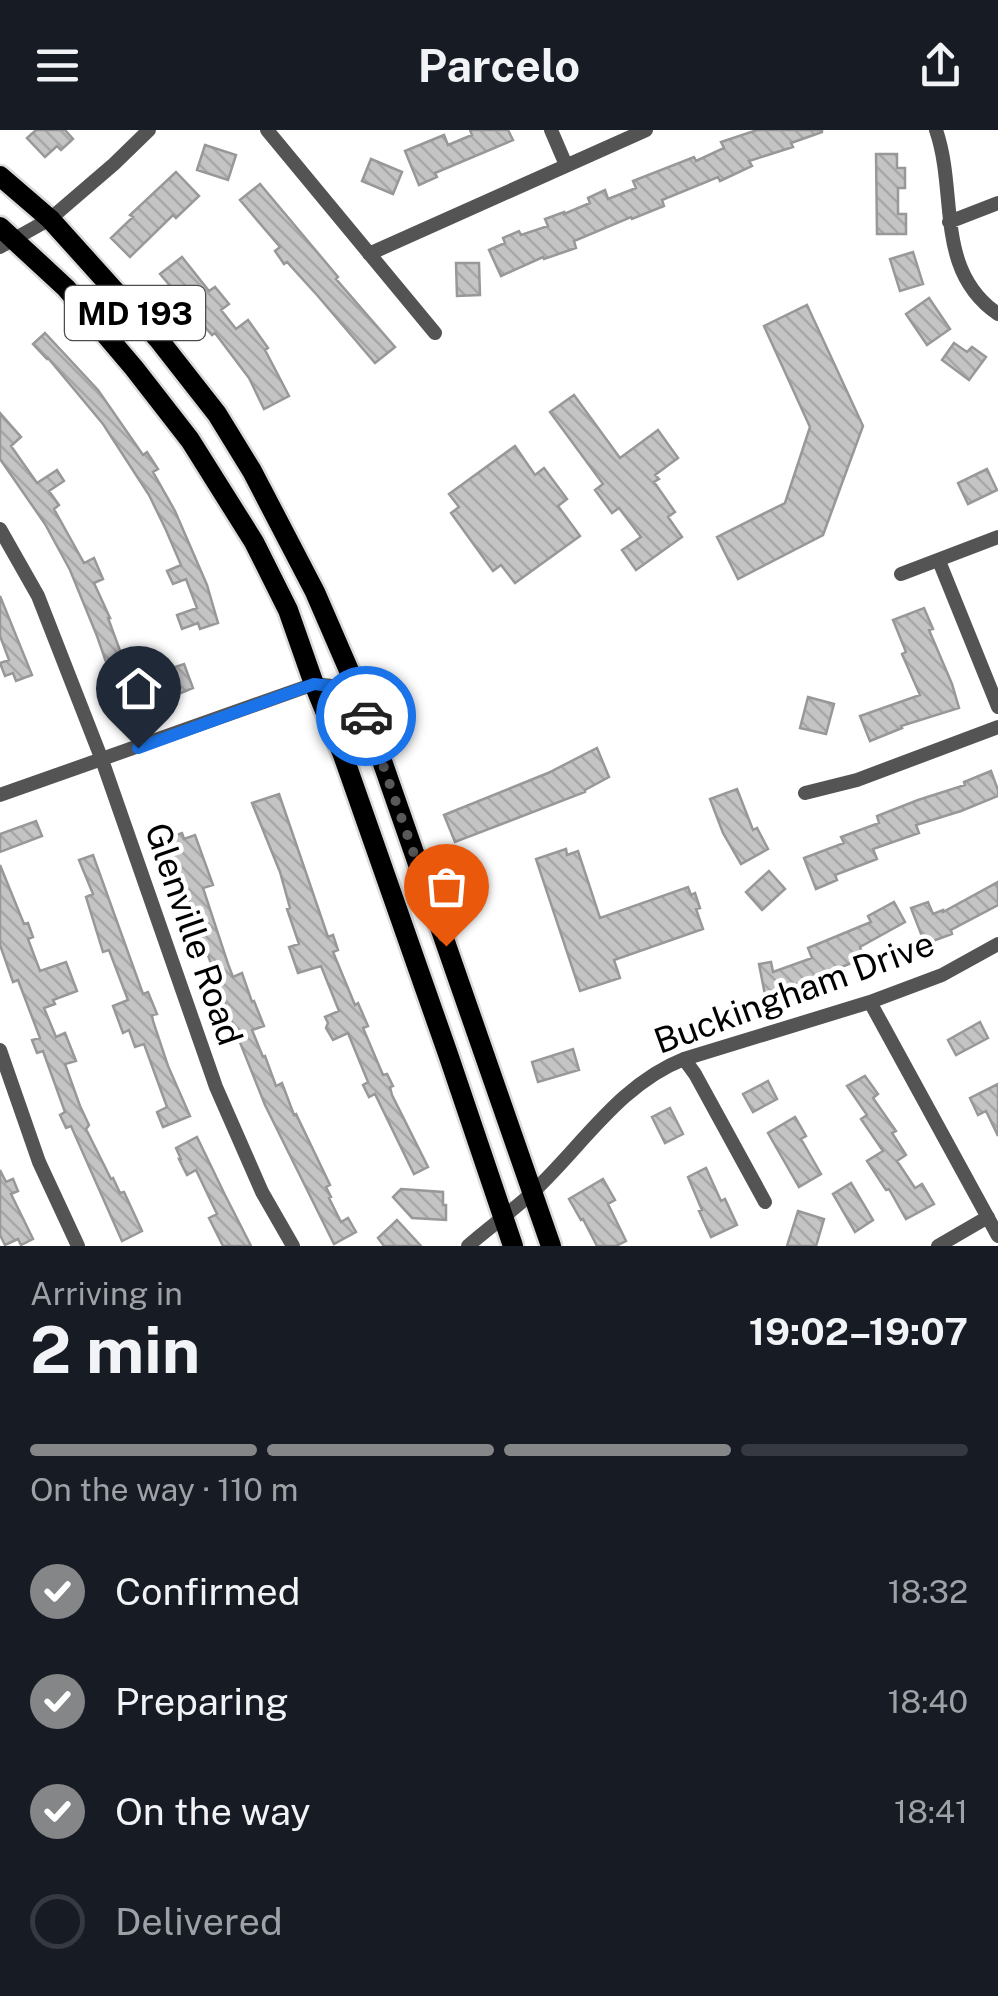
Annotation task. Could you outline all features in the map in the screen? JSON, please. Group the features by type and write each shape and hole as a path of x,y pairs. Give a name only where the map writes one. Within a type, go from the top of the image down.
{"main road":[{"name":"MD 193","path":"0,176 50,219 159,340 217,414 252,471 315,592 357,689 551,1246"},
{"name":"MD 193","path":"5,238 66,288 134,368 190,440 254,542 288,610 342,755 513,1246"}],"street":[{"path":"5,238 50,219 150,130"},
{"path":"267,130 435,333"},
{"path":"551,130 566,165"},
{"path":"369,254 646,130"},
{"path":"936,130 947,178 949,222 958,269 998,314"},
{"path":"949,222 998,203"},
{"name":"Glenville Road","path":"0,529 38,596 102,760 216,1088 262,1192 293,1246"},
{"path":"900,574 998,537"},
{"path":"939,561 998,707"},
{"path":"0,795 314,684 357,689"},
{"path":"805,793 857,780 998,727"},
{"name":"Buckingham Drive","path":"468,1246 534,1192 618,1103 658,1069 870,1002 942,975 998,944"},
{"path":"870,1002 998,1236"},
{"path":"0,1050 39,1162 78,1246"},
{"path":"684,1059 766,1202"},
{"path":"938,1246 988,1218"}],"building":[{"path":"36,130 65,130 73,139 45,157 27,138"},
{"path":"470,130 508,130 513,140 435,173 437,177 419,185 405,151 444,135 448,145 472,135"},
{"path":"757,130 822,132 791,143 793,147 749,161 752,166 720,181 718,177 662,200 664,206 574,241 576,248 543,257 501,276 489,250 505,243 503,238 548,226 545,219 590,203 588,198 605,190 608,199 636,188 633,181 694,157 696,161 724,148 721,142"},
{"path":"205,145 236,155 228,180 197,170"},
{"path":"876,154 897,154 897,168 905,168 905,188 898,188 898,214 906,214 906,234 877,234"},
{"path":"371,159 402,172 393,194 362,181"},
{"path":"176,172 199,196 130,257 111,238"},
{"path":"260,184 395,347 375,363 287,262 284,264 275,251 280,247 240,200"},
{"path":"913,252 923,284 900,291 890,259"},
{"path":"182,257 209,291 215,287 229,304 221,310 236,329 248,320 268,348 265,350 289,396 264,409 249,378 215,333 212,335 160,274"},
{"path":"456,263 479,263 480,295 457,296"},
{"path":"929,298 950,329 927,345 906,314"},
{"path":"807,305 863,426 823,535 738,579 717,537 785,503 810,427 764,326"},
{"path":"45,333 98,390 143,455 147,452 158,469 153,472 175,511 207,585 218,623 200,629 198,623 182,629 177,615 197,608 186,579 173,584 167,571 181,565 166,530 149,495 103,424 33,344"},
{"path":"954,343 967,352 972,347 986,357 969,380 942,360"},
{"path":"574,395 620,458 658,430 678,458 655,475 659,479 654,482 675,512 668,517 682,537 636,570 622,550 641,537 619,508 612,513 595,490 603,484 550,412"},
{"path":"0,413 21,437 11,446 37,483 57,470 64,481 49,491 59,505 54,509 84,563 94,558 103,579 94,583 122,656 106,662 70,570 45,524 0,459"},
{"path":"515,446 535,475 544,468 567,499 558,506 580,536 515,583 501,565 493,571 451,513 459,507 449,494"},
{"path":"987,469 997,490 968,504 958,483"},
{"path":"0,596 32,675 16,681 13,673 5,676 0,663 9,660 0,636"},
{"path":"924,608 959,708 901,726 870,741 860,716 920,695 902,654 906,652 893,620"},
{"path":"184,664 193,688 166,699 157,673"},
{"path":"808,697 834,704 826,734 800,728"},
{"path":"597,748 609,777 585,792 455,842 444,815 548,773"},
{"path":"991,771 998,796 916,825 919,833 873,849 877,859 835,875 837,880 816,889 804,858 844,843 841,837 879,823 877,816 965,785 964,782"},
{"path":"737,789 753,830 757,828 768,849 741,864 710,799"},
{"path":"279,794 328,937 333,935 338,950 333,952 368,1026 363,1028 428,1167 414,1174 375,1094 369,1097 363,1085 368,1082 348,1033 333,1040 326,1028 325,1017 339,1011 321,966 298,973 289,947 299,944 287,909 290,908 252,803"},
{"path":"36,821 42,836 0,852 0,834"},
{"path":"182,833 184,839 195,835 213,885 203,888 228,964 233,977 242,973 264,1026 252,1030 263,1057 276,1086 282,1083 330,1185 326,1187 329,1198 341,1222 348,1218 356,1232 334,1244 265,1105 229,1015 167,838"},
{"path":"566,849 567,855 578,851 600,918 688,887 691,895 695,893 703,929 614,960 620,978 580,991 536,859"},
{"path":"93,855 143,994 148,992 157,1014 152,1015 153,1021 190,1116 163,1127 157,1112 167,1107 144,1044 135,1047 129,1030 123,1033 113,1006 128,1000 109,950 103,952 86,897 93,894 79,860"},
{"path":"0,865 24,924 28,923 33,937 28,939 40,971 66,962 77,991 44,1008 56,1037 65,1033 76,1061 65,1064 89,1125 86,1129 142,1231 122,1241 71,1126 66,1128 60,1115 65,1112 43,1051 37,1053 32,1040 40,1038 0,945"},
{"path":"769,871 785,889 762,910 746,892"},
{"path":"998,882 998,905 951,930 952,934 925,944 911,908 928,902 933,914 943,912"},
{"path":"894,902 905,922 860,947 864,958 776,991 779,1002 767,1005 759,964 771,962 773,972 812,958 808,948 871,922 868,916"},
{"path":"980,1022 988,1038 956,1055 948,1040"},
{"path":"573,1049 579,1070 538,1082 532,1062"},
{"path":"865,1076 878,1094 873,1098 896,1131 892,1133 906,1155 897,1161 915,1188 922,1184 934,1204 906,1219 867,1161 883,1151 861,1119 867,1115 847,1086"},
{"path":"768,1081 777,1099 753,1112 743,1094"},
{"path":"998,1084 998,1136 986,1111 978,1115 970,1098"},
{"path":"670,1108 683,1134 665,1143 652,1117"},
{"path":"795,1117 806,1136 801,1139 821,1174 799,1187 768,1133"},
{"path":"197,1137 251,1246 223,1246 209,1218 217,1214 196,1170 187,1175 179,1159 176,1148"},
{"path":"706,1168 737,1225 711,1237 688,1177"},
{"path":"0,1170 6,1182 13,1179 18,1191 11,1194 33,1239 21,1245 18,1239 5,1245 0,1235"},
{"path":"603,1179 615,1200 608,1204 626,1241 616,1246 597,1246 569,1199"},
{"path":"851,1183 873,1220 855,1232 833,1194"},
{"path":"401,1189 443,1192 446,1220 412,1218 393,1197"},
{"path":"798,1211 824,1219 816,1246 787,1246"},
{"path":"397,1220 421,1246 384,1246 378,1238"}],"way so far":[{"path":"366,716 446,946"}],"route":[{"path":"138,748 314,684 357,689 366,716"}]}
